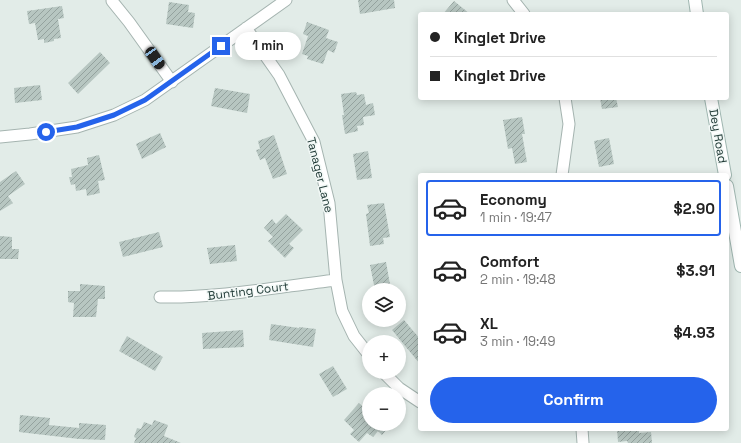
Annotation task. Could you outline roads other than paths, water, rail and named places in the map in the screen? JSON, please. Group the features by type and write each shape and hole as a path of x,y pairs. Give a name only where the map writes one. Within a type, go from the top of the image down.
{"main road":[{"path":"695,0 697,12"},
{"name":"Dey Road","path":"712,100 725,173"},
{"path":"729,197 741,266"}],"street":[{"path":"0,137 77,127 114,115 145,100 172,82 286,0"},
{"path":"513,0 522,12"},
{"path":"112,1 172,82"},
{"name":"Tanager Lane","path":"246,28 279,75 314,142 329,203 336,280 342,311 354,336 362,346"},
{"path":"562,173 570,124 565,100"},
{"name":"Bunting Court","path":"160,297 238,294 336,280"},
{"path":"390,379 399,388 418,401"},
{"path":"582,431 584,443"}]}
